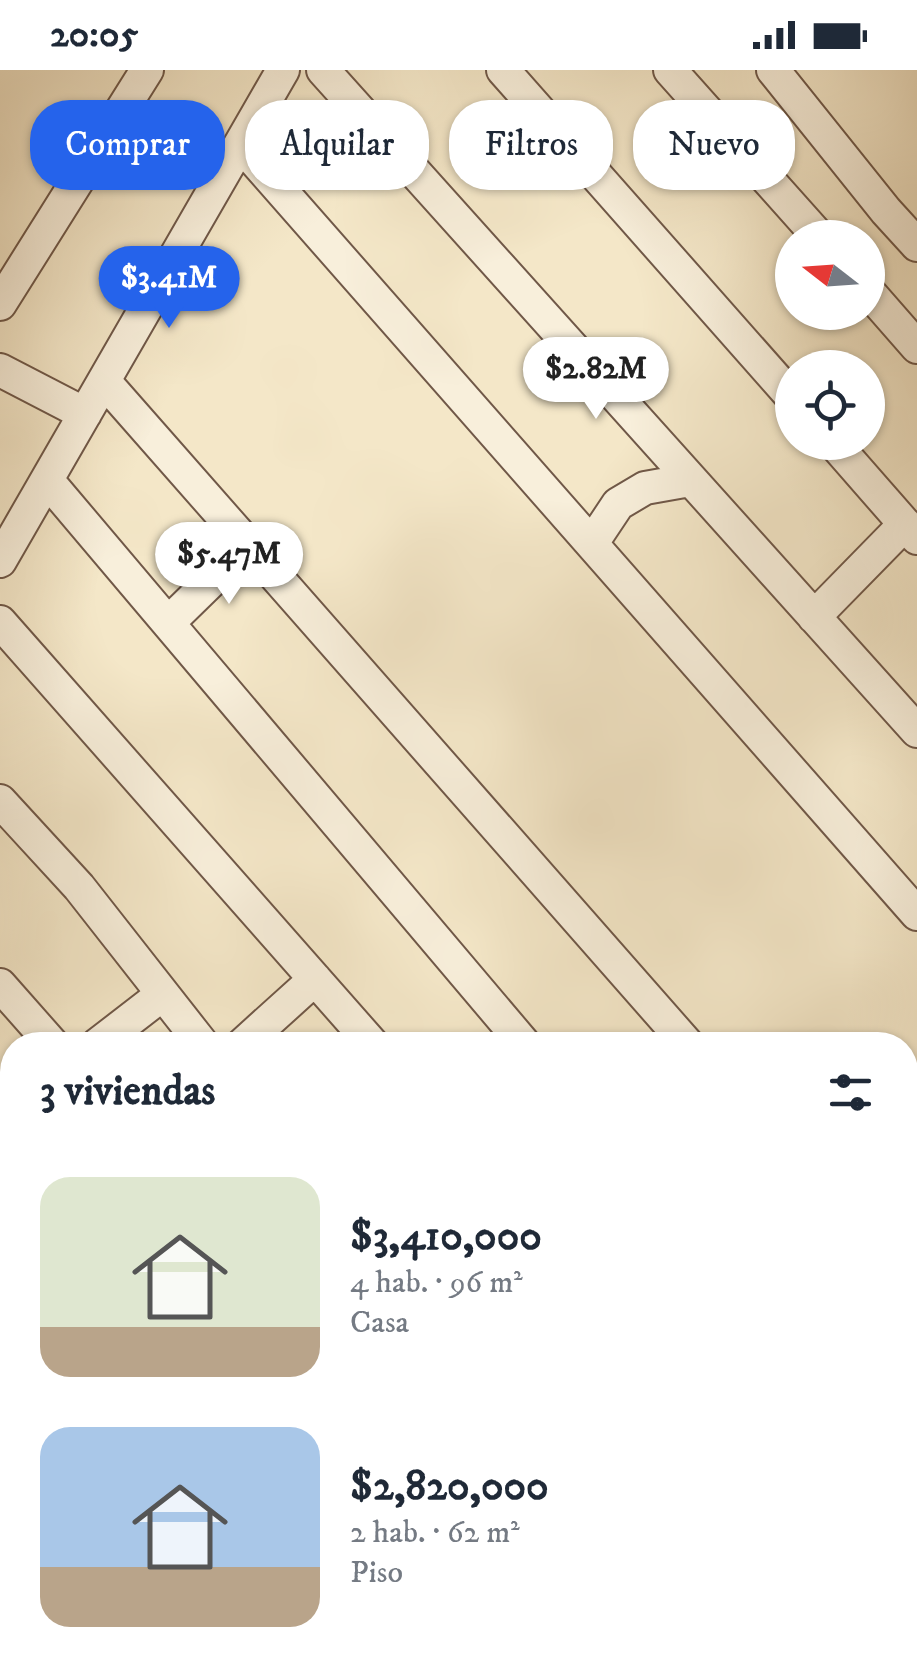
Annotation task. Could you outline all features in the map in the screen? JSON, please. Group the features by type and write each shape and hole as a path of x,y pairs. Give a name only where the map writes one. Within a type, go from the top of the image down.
{"street":[{"path":"0,304 147,70"},
{"path":"0,561 283,70"},
{"path":"323,70 917,732"},
{"path":"503,70 775,378"},
{"path":"670,70 804,220"},
{"path":"772,70 917,244"},
{"path":"241,144 917,914"},
{"path":"885,310 917,347"},
{"path":"0,370 85,414"},
{"path":"104,381 677,1032"},
{"path":"814,617 911,531 848,460"},
{"path":"47,480 513,1032"},
{"path":"592,544 618,504 644,488 690,480"},
{"path":"168,623 247,546"},
{"path":"0,622 362,1032"},
{"path":"0,801 79,887 193,1032"},
{"path":"256,1032 315,979"},
{"path":"0,985 42,1032"},
{"path":"115,1032 163,994"}]}
